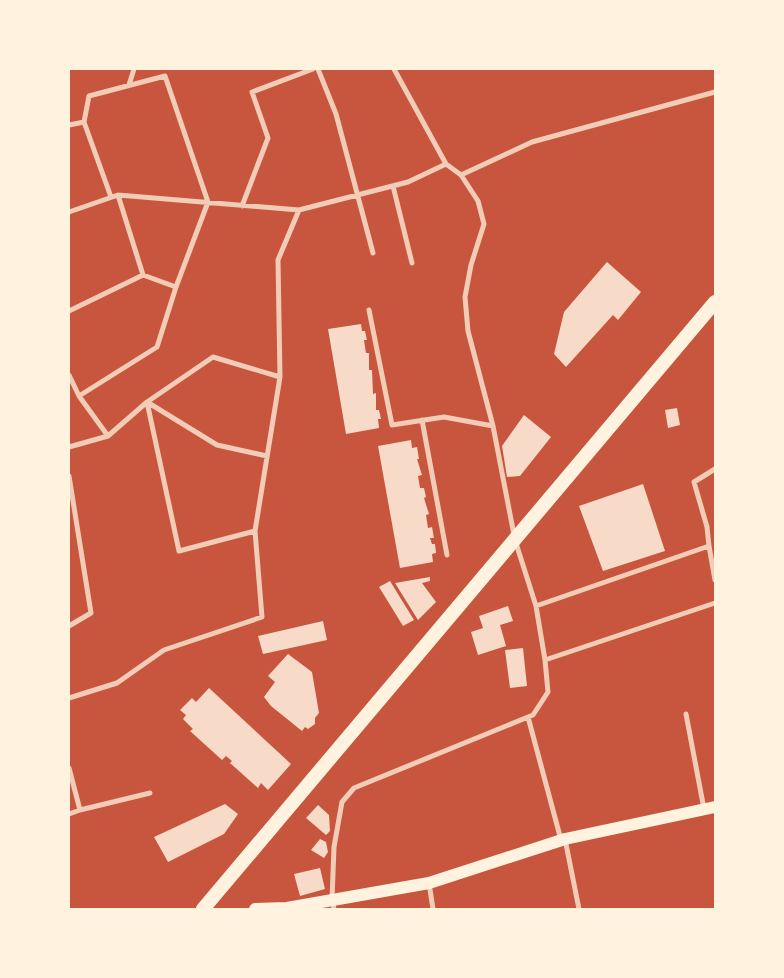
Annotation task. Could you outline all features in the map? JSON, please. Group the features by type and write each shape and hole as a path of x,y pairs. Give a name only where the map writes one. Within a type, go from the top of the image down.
{"highway":[{"path":"203,909 715,302"}],"main road":[{"path":"255,909 333,905 429,883 563,840 709,808"}],"street":[{"path":"129,85 134,69"},
{"path":"242,206 268,138 252,92 314,69"},
{"path":"318,69 336,114 373,253"},
{"path":"333,905 334,847 342,802 354,788 533,715 548,692 536,606 515,540 493,426 468,331 465,297 471,265 484,224 478,201 461,176 446,164 394,69"},
{"path":"79,396 157,347 176,287 208,202 165,76 89,96 84,122 110,197"},
{"path":"461,176 532,142 715,92"},
{"path":"69,124 84,122"},
{"path":"69,212 118,195 299,210 408,182 446,164"},
{"path":"393,186 412,263"},
{"path":"118,195 143,275"},
{"path":"69,698 117,683 164,650 262,617 254,531 280,377 278,260 299,210"},
{"path":"69,310 143,275 176,287"},
{"path":"369,310 392,425 444,417 493,426"},
{"path":"69,447 108,436 147,402 213,357 280,377"},
{"path":"69,375 79,396 108,436"},
{"path":"147,402 217,445 267,456"},
{"path":"147,402 179,551 254,531"},
{"path":"422,420 447,555"},
{"path":"715,469 694,482 707,527 715,580"},
{"path":"69,476 71,508 91,614 69,626"},
{"path":"536,606 709,546"},
{"path":"545,660 715,603"},
{"path":"686,714 709,808"},
{"path":"528,717 563,840 579,909"},
{"path":"69,768 80,810"},
{"path":"69,814 150,794"},
{"path":"429,883 433,909"}],"building":[{"path":"607,262 641,292 618,320 613,315 566,367 554,354 564,312"},
{"path":"361,324 362,331 365,331 367,340 364,340 366,353 369,353 369,370 372,370 373,394 376,393 376,410 379,410 381,419 378,419 379,428 346,434 328,329"},
{"path":"677,408 680,425 668,428 665,410"},
{"path":"524,415 551,437 520,476 507,477 502,446"},
{"path":"411,440 412,448 417,447 419,459 417,459 422,475 418,476 420,488 424,488 426,497 424,498 429,514 426,515 428,528 432,527 434,538 430,538 432,544 435,544 436,553 432,554 433,562 400,568 378,446"},
{"path":"643,484 665,551 603,571 579,506"},
{"path":"430,577 430,581 422,583 436,602 418,620 395,583"},
{"path":"390,581 414,620 403,626 379,587"},
{"path":"508,606 513,621 500,625 506,646 478,655 471,632 483,628 479,616"},
{"path":"323,621 327,640 263,654 258,636"},
{"path":"523,648 527,686 510,688 505,650"},
{"path":"288,654 312,672 319,713 315,718 315,724 308,729 305,727 302,731 271,706 264,697 275,682 268,676"},
{"path":"209,688 291,764 268,790 261,783 258,788 230,763 232,761 226,756 222,760 190,731 193,729 183,719 186,715 180,710 192,698 196,702"},
{"path":"225,804 238,814 224,834 168,862 154,837"},
{"path":"318,805 329,815 330,831 326,835 306,818"},
{"path":"320,839 326,842 328,852 324,858 311,850"},
{"path":"320,868 325,889 300,896 294,874"}]}
